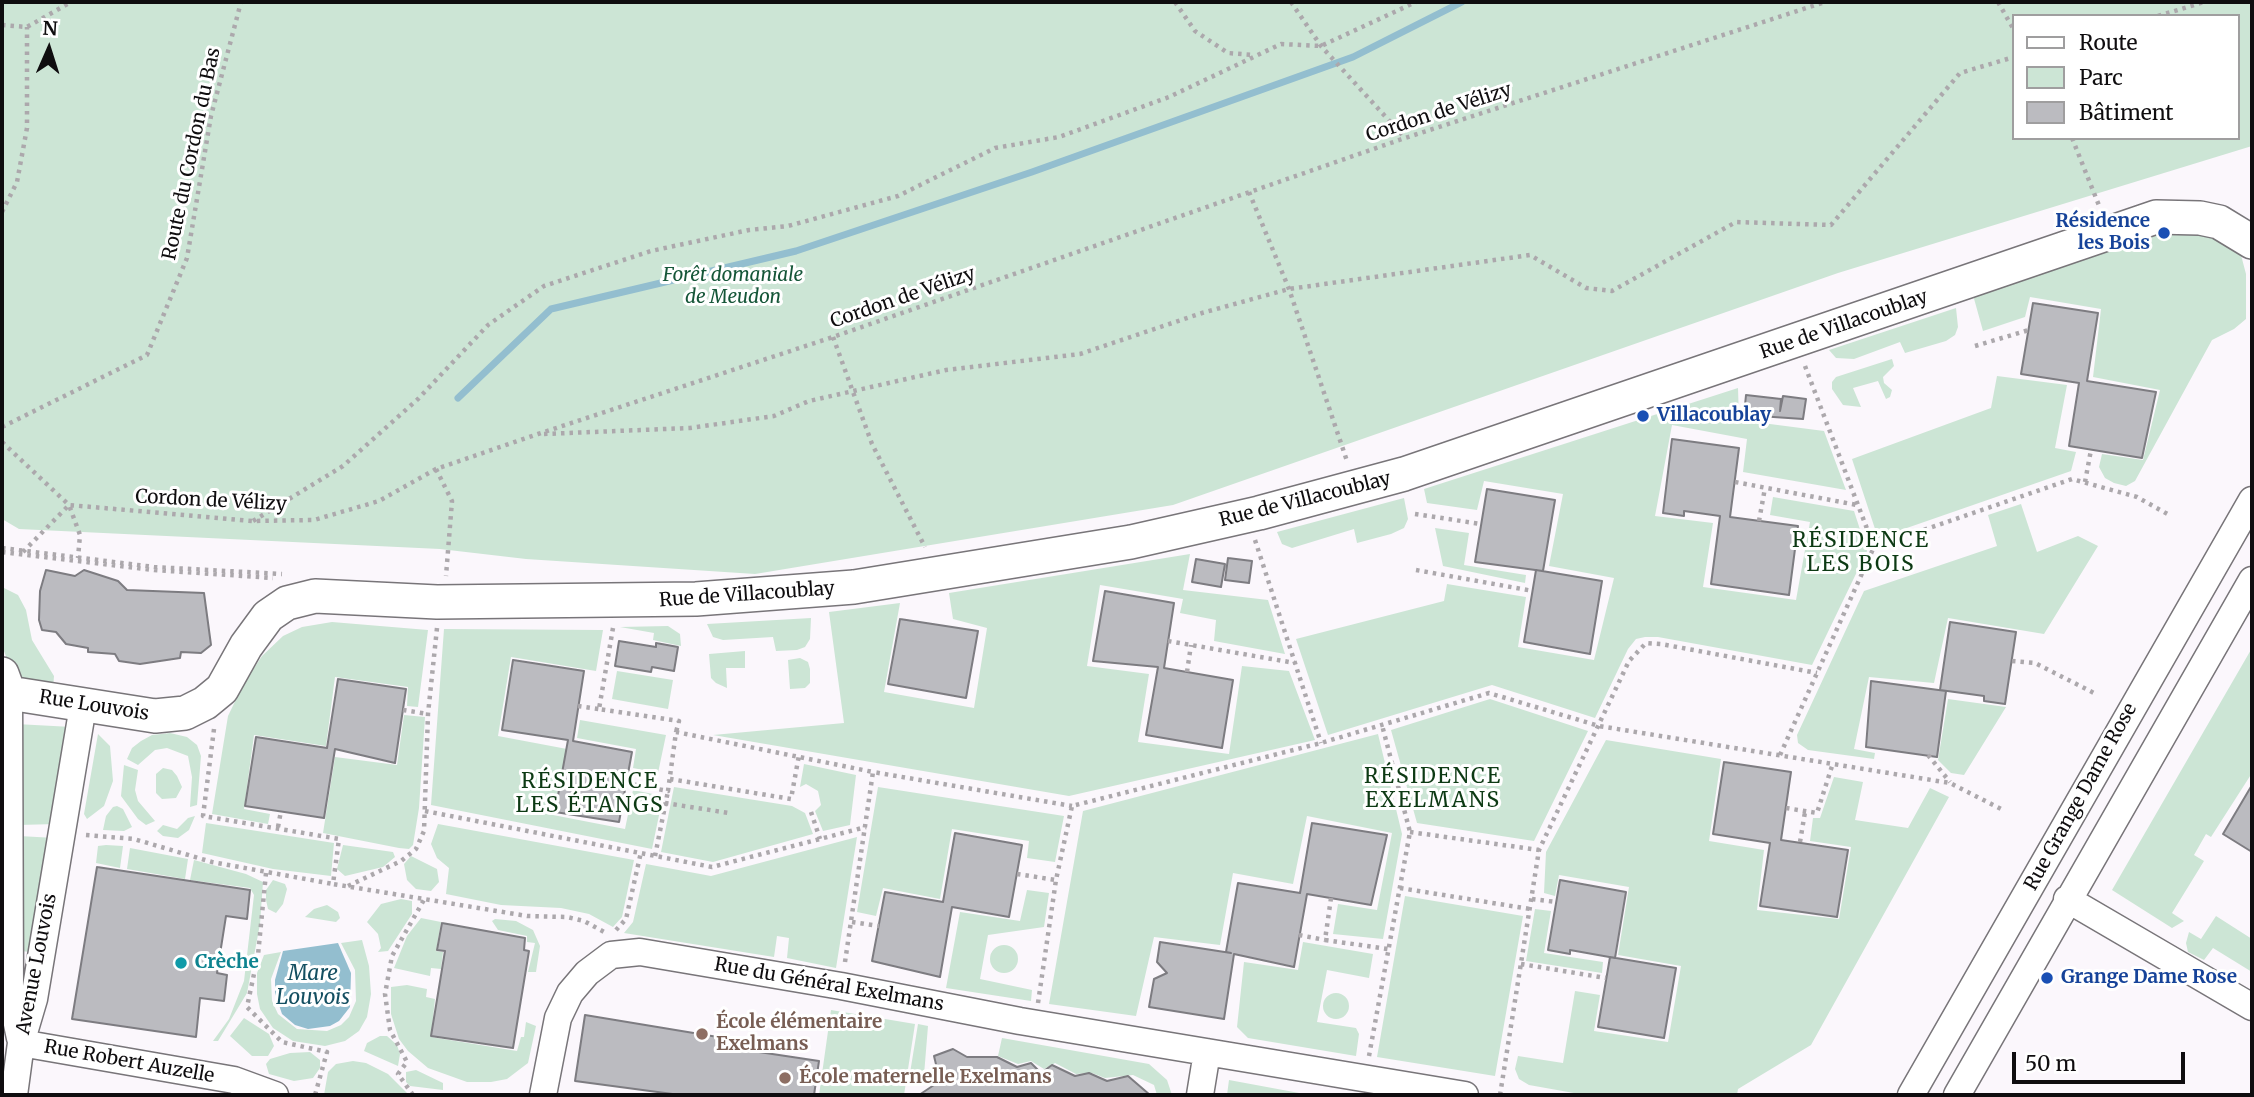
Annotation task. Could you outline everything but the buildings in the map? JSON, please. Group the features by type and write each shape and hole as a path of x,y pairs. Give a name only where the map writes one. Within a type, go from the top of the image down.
{"street":[{"name":"Rue de Villacoublay","path":"304,585 438,602 617,603 817,591 945,575 1130,542 1405,474 1794,343 2101,213 2200,218 2219,222 2252,242"},
{"name":"Rue Grange Dame Rose","path":"1911,1095 2252,500"},
{"name":"Rue Grange Dame Rose","path":"1957,1095 2252,580"},
{"name":"Rue Louvois","path":"5,684 83,706 155,716 185,713 205,704 222,689 246,646 268,616 287,603 304,585"},
{"name":"Avenue Louvois","path":"5,684 15,993 21,1043 14,1095"},
{"name":"Avenue Louvois","path":"15,993 61,831 83,706"},
{"path":"2067,899 2252,1007"},
{"name":"Rue du Général Exelmans","path":"543,1095 558,1018 570,993 587,973 611,955 640,952 1465,1095"},
{"name":"Rue Robert Auzelle","path":"21,1043 233,1080 275,1095"},
{"path":"1200,1095 1207,1052"}],"path":[{"path":"2,24 27,27 71,2"},
{"name":"Route du Cordon du Bas","path":"2,427 146,355 187,258 211,116 241,2"},
{"path":"1175,2 1195,31 1228,53 1256,55"},
{"path":"1292,2 1321,46 1405,138"},
{"path":"252,522 343,466 418,399 488,325 544,286 651,251 749,230 788,226 898,196 995,149 1059,137 1169,97 1281,44 1321,46 1416,2"},
{"name":"Cordon de Vélizy","path":"69,505 252,522 314,520 379,501 436,469 538,434 833,337 1405,138 1825,2"},
{"path":"1998,2 2012,26"},
{"path":"2165,14 2204,2"},
{"path":"2,212 17,181 27,128 27,27"},
{"path":"538,434 690,428 774,416 809,401 850,390 946,370 1080,355 1202,313 1289,289 1530,255 1586,288 1612,291 1737,222 1831,225 1959,73 2012,58"},
{"path":"2073,140 2101,213"},
{"path":"1249,192 1289,289 1350,470"},
{"path":"1975,346 2029,330"},
{"path":"833,337 850,390 872,444 929,555 941,558 945,575"},
{"path":"1780,755 1874,547 1794,343"},
{"path":"2,442 69,505 80,535 77,559"},
{"path":"2085,482 2091,450"},
{"path":"348,886 401,861 416,849 424,831 428,714 437,588 445,584 452,501 436,469"},
{"path":"1874,547 2072,479 2137,496 2171,516"},
{"path":"1735,482 1858,506"},
{"path":"1759,521 1765,488"},
{"path":"21,553 69,505"},
{"path":"1415,514 1481,524"},
{"path":"1265,533 1254,537 1321,743"},
{"path":"2,550 304,585"},
{"path":"77,559 154,570 285,579"},
{"path":"1416,570 1533,591"},
{"path":"599,709 617,603"},
{"path":"1168,641 1295,663"},
{"path":"1500,1095 1539,850 1629,661 1646,643 1817,673"},
{"path":"1187,672 1191,645"},
{"path":"2012,660 2035,663 2094,694"},
{"path":"222,689 203,816 339,839 333,884"},
{"path":"676,732 873,772 1072,806 1321,743 1489,693 1599,726 1950,783 2005,811"},
{"path":"578,706 679,721 655,856"},
{"path":"403,710 428,714"},
{"path":"1365,1078 1410,832 1382,725"},
{"path":"670,779 791,799 799,755"},
{"path":"1928,755 1950,783"},
{"path":"1786,808 1817,813 1833,763"},
{"path":"841,986 873,772"},
{"path":"626,783 668,791"},
{"path":"666,803 729,813"},
{"path":"1038,1006 1056,880 1072,806"},
{"path":"278,827 281,811"},
{"path":"425,811 712,867 866,827"},
{"path":"811,812 820,839"},
{"path":"1800,842 1805,812"},
{"path":"61,831 99,838 134,839 266,873 527,916 575,919 604,930 609,938 626,919 641,852"},
{"path":"1410,832 1539,850"},
{"path":"266,873 258,955 247,1007 282,1042 327,1052 315,1095"},
{"path":"1017,874 1056,880"},
{"path":"1400,888 1530,909"},
{"path":"413,1095 398,1074 407,1062 390,1030 385,994 392,956 425,898"},
{"path":"1325,940 1331,898"},
{"path":"1532,899 1556,902"},
{"path":"852,922 878,926"},
{"path":"1299,935 1388,949"},
{"path":"1521,964 1606,978"}],"green space":[{"name":"Forêt domaniale de Meudon","path":"2,2 2252,2 2252,146 1838,273 1173,505 755,574 526,559 440,549 19,529 2,519"},
{"path":"2188,233 2214,238 2241,255 2246,274 2246,319 2234,329 2212,340 2135,481 2126,486 2114,483 2105,478 2099,467 2102,454 2143,460 2160,390 2093,377 2101,309 2030,297 2025,317 1983,331 1973,295 2151,235"},
{"path":"1956,308 1958,327 1955,335 1946,341 1905,353 1900,342 1854,359 1836,358 1829,350"},
{"path":"1892,359 1894,366 1883,377 1884,383 1892,390 1890,397 1886,399 1878,381 1853,388 1861,407 1843,405 1832,389 1832,382 1836,377"},
{"path":"1997,376 2067,385 2055,448 2076,452 2071,471 1878,538 1852,459 1991,408"},
{"path":"1738,388 1739,420 1824,431 1846,490 1743,472 1747,439 1672,425 1655,516 1713,523 1703,587 1796,600 1810,522 1770,515 1773,497 1854,511 1867,551 1812,665 1658,637 1645,637 1636,639 1628,649 1595,718 1492,685 1328,735 1296,639 1444,601 1447,584 1526,597 1518,647 1594,660 1614,578 1549,566 1563,494 1484,481 1477,510 1427,503 1424,489"},
{"path":"1404,498 1408,519 1404,528 1391,534 1357,543 1354,529 1292,548 1282,544 1277,532"},
{"path":"2021,504 2037,552 2078,536 2098,546 2044,634 1948,618 1934,683 1869,677 1854,749 1875,753 1874,759 1808,750 1798,743 1797,735 1864,591 1997,546 1988,515"},
{"path":"1435,528 1469,533 1464,565 1526,575 1525,583 1443,566"},
{"path":"1190,554 1183,590 1268,600 1285,654 1214,641 1216,620 1180,613 1183,599 1100,585 1087,666 1149,674 1138,742 1229,754 1242,666 1289,671 1315,740 1069,796 713,735 844,723 829,612 900,603 884,692 974,708 987,628 953,619 949,593"},
{"path":"2,587 18,595 26,610 32,640 54,676 53,689 20,683 9,664 2,646"},
{"path":"811,618 810,639 805,647 797,650 776,651 773,637 723,640 713,637 707,624"},
{"path":"332,622 428,630 418,707 407,706 408,687 335,677 326,746 254,735 244,809 270,814 268,824 212,814 228,716 244,683 262,656 283,636 302,627"},
{"path":"668,626 680,634 681,646 653,640 654,633 620,627"},
{"path":"444,629 603,630 596,671 511,657 498,736 567,749 553,815 625,829 633,790 663,796 652,849 431,805"},
{"path":"2252,648 2252,773 2211,837 2206,834 2194,855 2204,861 2172,913 2184,921 2172,928 2112,890"},
{"path":"745,651 745,668 726,668 727,688 711,678 709,654"},
{"path":"800,658 808,662 810,683 805,688 790,689 788,660"},
{"path":"617,671 673,680 668,709 612,699"},
{"path":"1490,699 1588,731 1534,841 1417,823 1391,730"},
{"path":"1948,699 2006,707 1964,775 1951,773 1938,760"},
{"path":"404,715 425,717 419,808 413,845 409,849 399,848 323,833 335,757 397,765"},
{"path":"580,720 666,735 658,773 633,768 636,749 577,738"},
{"path":"16,724 72,727 57,824 18,825"},
{"path":"170,733 187,737 197,745 201,756 197,805 190,807 192,777 188,756 167,748 155,750 138,765 127,759 132,748 141,741 152,735"},
{"path":"98,734 110,746 113,781 104,806 87,819 84,814"},
{"path":"1378,734 1402,834 1383,939 1333,934 1338,904 1377,910 1392,833 1307,816 1293,884 1233,873 1220,945 1154,937 1136,1016 1049,1004 1083,811"},
{"path":"1606,740 1721,759 1709,841 1764,850 1757,910 1839,919 1851,847 1810,841 1813,818 1820,818 1834,777 1863,782 1855,820 1908,828 1930,788 1949,797 1811,1045 1738,1089 1737,1095 1585,1095 1529,1085 1519,1079 1515,1069 1518,1056 1563,1063 1575,991 1600,995 1594,1031 1668,1042 1681,966 1618,955 1629,887 1559,875 1555,896 1544,893 1546,852"},
{"path":"804,764 856,775 850,825 823,831 815,811 821,805 818,791 806,784 800,787"},
{"path":"124,765 138,770 135,790 138,801 155,821 146,825 138,819 121,796"},
{"path":"163,768 172,770 182,787 176,798 162,799 156,793 156,774"},
{"path":"674,787 792,806 805,813 813,834 713,862 661,852"},
{"path":"878,787 1064,816 1055,862 1027,858 1029,841 952,829 940,899 883,888 876,916 857,912"},
{"path":"117,806 123,809 132,827 124,831 103,830 106,816"},
{"path":"195,816 189,830 178,838 163,836 157,831 163,825 177,829 188,818"},
{"path":"206,823 334,843 331,876 273,869 202,853"},
{"path":"438,824 634,860 622,917 613,927 589,914 561,908 501,905 446,894 449,868 437,858 431,844"},
{"path":"19,836 55,838 36,953 22,951"},
{"path":"857,837 836,968 787,958 789,938 777,936 774,957 624,933 633,922 646,864 711,876"},
{"path":"343,845 393,852 395,857 383,867 345,876 337,869"},
{"path":"98,846 123,846 120,868 96,863"},
{"path":"130,848 188,859 185,879 127,869"},
{"path":"411,856 437,869 439,882 431,891 416,889 407,880 404,864"},
{"path":"194,860 246,874 263,882 260,924 247,993 218,1041 213,1041 229,1019 244,981 254,895 250,888 190,880"},
{"path":"273,880 285,884 287,889 283,904 276,913 268,909 266,900 266,890"},
{"path":"1027,890 1049,893 1044,927 988,935 980,979 1032,990 1031,1001 946,988 960,912 1020,921"},
{"path":"1405,896 1523,916 1495,1076 1377,1057"},
{"path":"401,899 412,901 412,914 388,951 378,952 381,948 378,934 367,922 381,904"},
{"path":"327,905 338,912 340,918 336,922 305,917 314,909"},
{"path":"1535,909 1551,911 1544,953 1603,962 1602,973 1526,961"},
{"path":"2216,916 2252,939 2252,972 2213,948 2204,960 2188,952 2186,943 2189,932 2201,939"},
{"path":"421,918 441,922 436,951 443,952 441,969 431,968 430,976 394,968 407,936"},
{"path":"492,921 516,921 533,930 540,946 536,972 528,972 535,943 527,942 527,936 498,930"},
{"path":"362,940 369,966 371,994 367,1017 359,1031 345,1041 325,1046 293,1041 273,1028 260,1009 257,994 257,973 264,955 281,952 271,979 272,1001 278,1014 297,1029 327,1031 341,1025 349,1017 356,1001 355,970 341,943"},
{"path":"1303,942 1373,954 1369,978 1327,970 1317,1022 1356,1028 1359,1034 1356,1056 1248,1038 1237,1027 1244,962 1298,970"},
{"path":"1004,945 1014,949 1018,959 1014,969 1004,973 994,969 990,959 994,949"},
{"path":"407,985 427,989 426,997 435,999 431,1037 517,1051 521,1037 524,1037 526,1022 536,1026 528,1063 507,1079 491,1082 467,1082 428,1068 408,1051 399,1039 391,1014 391,987"},
{"path":"1336,993 1345,997 1349,1006 1345,1015 1336,1019 1327,1015 1323,1006 1327,997"},
{"path":"831,1010 915,1024 904,1095 819,1095"},
{"path":"244,1018 269,1034 274,1046 268,1056 252,1056 230,1036"},
{"path":"918,1024 928,1026 924,1075 910,1073"},
{"path":"380,1036 387,1036 397,1045 400,1054 398,1066 364,1051 367,1043"},
{"path":"1002,1038 1149,1064 1167,1080 1172,1095 1157,1095 1154,1085 1133,1075 1105,1078 1092,1073 1076,1074 1055,1063 1044,1069 1031,1061 1018,1064 998,1056"},
{"path":"310,1052 320,1060 320,1068 313,1078 294,1081 269,1074 266,1064 270,1059 290,1053"},
{"path":"353,1061 366,1063 388,1074 409,1095 324,1095 328,1072 336,1064"},
{"path":"416,1070 443,1083 443,1090 410,1086 406,1082 406,1072"},
{"path":"1229,1080 1310,1095 1227,1095"}],"water":[{"name":"Mare Louvois","path":"338,943 351,973 350,1007 339,1021 330,1026 308,1029 295,1025 282,1014 275,993 275,980 283,951"}],"waterway":[{"path":"458,398 551,309 796,251 1032,172 1353,57 1462,2"}],"place":[{"name":"Résidence les Bois","path":"2164,233"},
{"name":"Villacoublay","path":"1643,416"},
{"name":"Crèche","path":"181,963"},
{"name":"Grange Dame Rose","path":"2047,978"},
{"name":"École élémentaire Exelmans","path":"702,1034"},
{"name":"École maternelle Exelmans","path":"785,1078"}],"district":[{"name":"RÉSIDENCE LES BOIS","path":"1861,553"},
{"name":"RÉSIDENCE EXELMANS","path":"1433,789"},
{"name":"RÉSIDENCE LES ÉTANGS","path":"590,794"}]}
